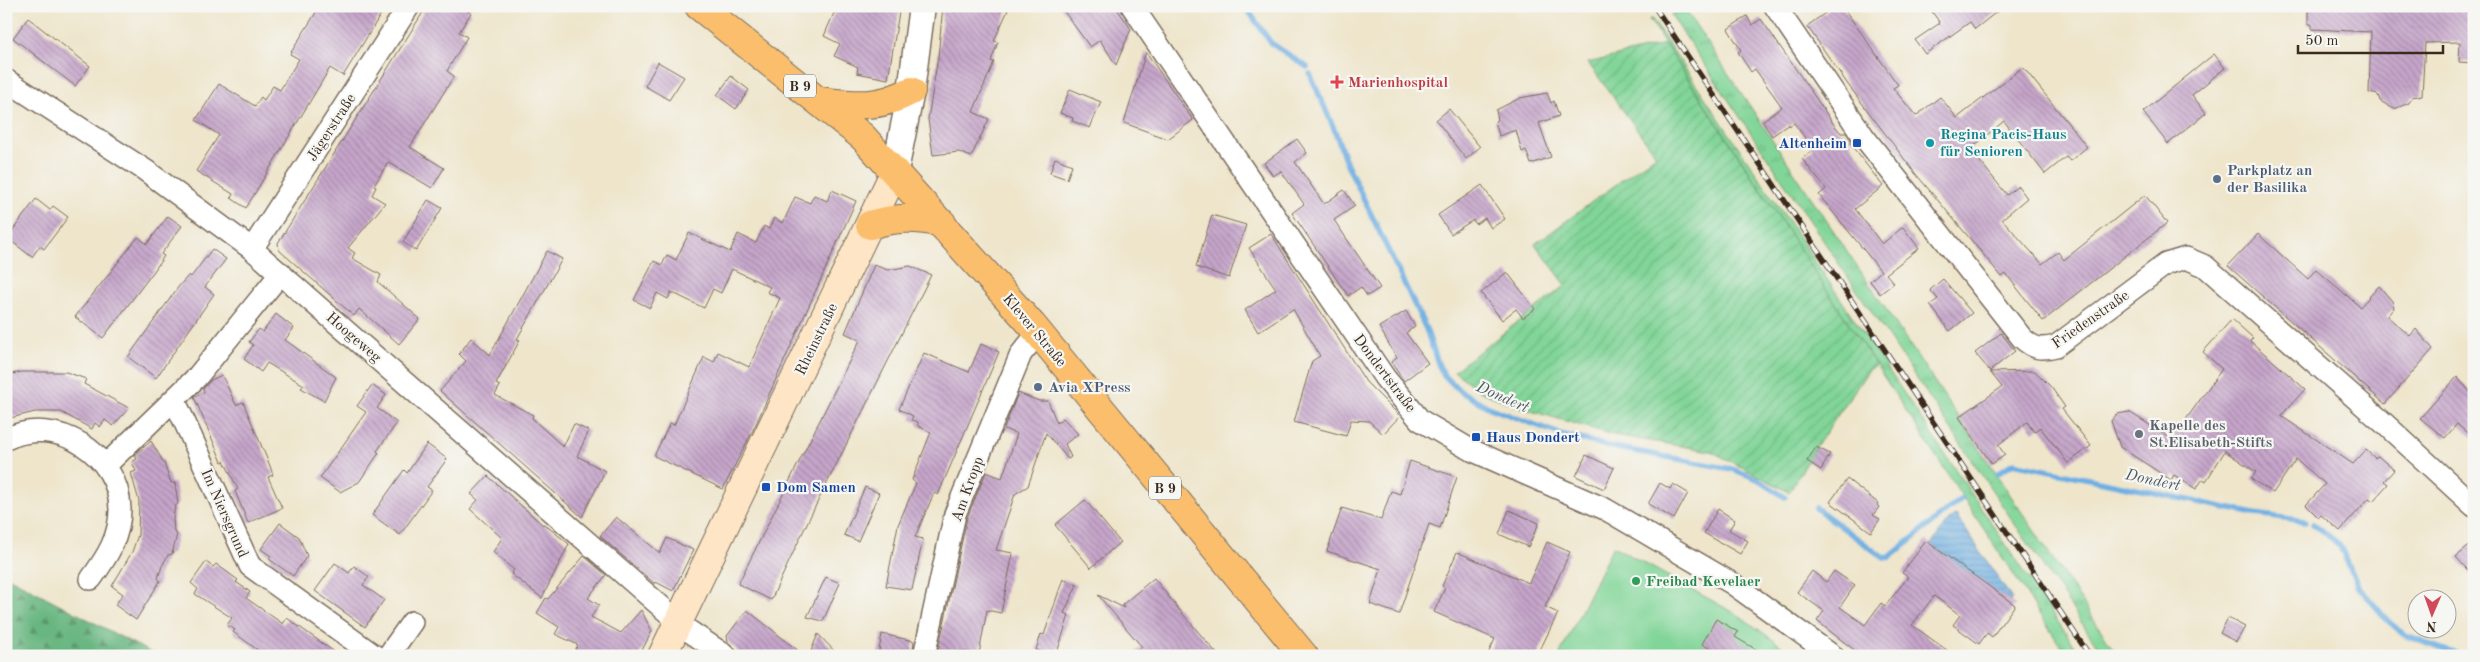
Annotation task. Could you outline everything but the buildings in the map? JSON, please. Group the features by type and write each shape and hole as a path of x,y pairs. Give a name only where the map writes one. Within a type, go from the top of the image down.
{"main road":[{"name":"B 9","path":"699,6 863,137 896,171"},
{"path":"819,101 858,106 878,104 911,91"},
{"name":"Klever Straße","path":"896,171 1038,333 1304,656"},
{"name":"Rheinstraße","path":"662,656 896,171"},
{"path":"870,225 904,218 918,218 942,223"}],"street":[{"name":"Jägerstraße","path":"252,249 409,6"},
{"name":"Rheinstraße","path":"896,171 911,91 922,6"},
{"name":"Dondertstraße","path":"1132,6 1385,378 1420,420 1469,449 1606,509 1733,584 1833,656"},
{"name":"Friedenstraße","path":"1775,6 1864,137 2022,338 2032,347 2043,350 2056,346 2166,264 2186,258 2205,266 2386,425 2474,506"},
{"name":"Hoogeweg","path":"6,80 145,170 252,249 679,622 726,656"},
{"path":"106,465 197,378 281,273"},
{"name":"Am Kropp","path":"924,656 955,514 1020,354 1038,333"},
{"name":"Im Niersgrund","path":"175,401 250,566 375,656"},
{"path":"6,438 35,431 56,433 78,441 95,453 106,465 117,493 120,508 118,527 108,556 91,579"},
{"path":"388,656 412,622"}],"green space":[{"path":"1687,12 2118,656 2104,656 1671,15"},
{"path":"1649,19 1652,19 2081,656 2067,656"},
{"path":"1665,44 1876,365 1868,371 1816,447 1789,492 1711,451 1614,435 1531,411 1481,392 1454,371 1566,285 1535,244 1656,155 1588,63"},
{"name":"Freibad Kevelaer","path":"1613,546 1740,616 1795,656 1559,656"},
{"path":"6,575 8,577 157,656 6,656"}],"water":[{"path":"1956,515 2012,599 2010,601 2000,594 1997,598 1931,544 1949,520"}],"waterway":[{"name":"Dondert","path":"1245,6 1271,43 1307,67"},
{"name":"Dondert","path":"1310,74 1335,131 1346,162 1426,329 1439,366 1444,375 1460,391 1490,408 1560,434 1612,447 1732,469 1755,478 1785,497"},
{"name":"Dondert","path":"1998,473 2013,463 2255,514 2305,521"},
{"name":"Dondert","path":"1816,508 1884,558 1890,557 1962,498"},
{"name":"Dondert","path":"2313,524 2339,544 2358,586 2388,621 2406,636 2462,656"}],"railway":[{"path":"1654,6 2090,656"}],"place":[{"name":"Marienhospital","path":"1337,82"},
{"name":"Altenheim","path":"1857,143"},
{"name":"Regina Pacis-Haus für Senioren","path":"1930,143"},
{"name":"Parkplatz an der Basilika","path":"2217,179"},
{"name":"Avia XPress","path":"1038,387"},
{"name":"Kapelle des St.Elisabeth-Stifts","path":"2139,434"},
{"name":"Haus Dondert","path":"1476,437"},
{"name":"Dom Samen","path":"766,487"},
{"name":"Freibad Kevelaer","path":"1636,581"}]}
